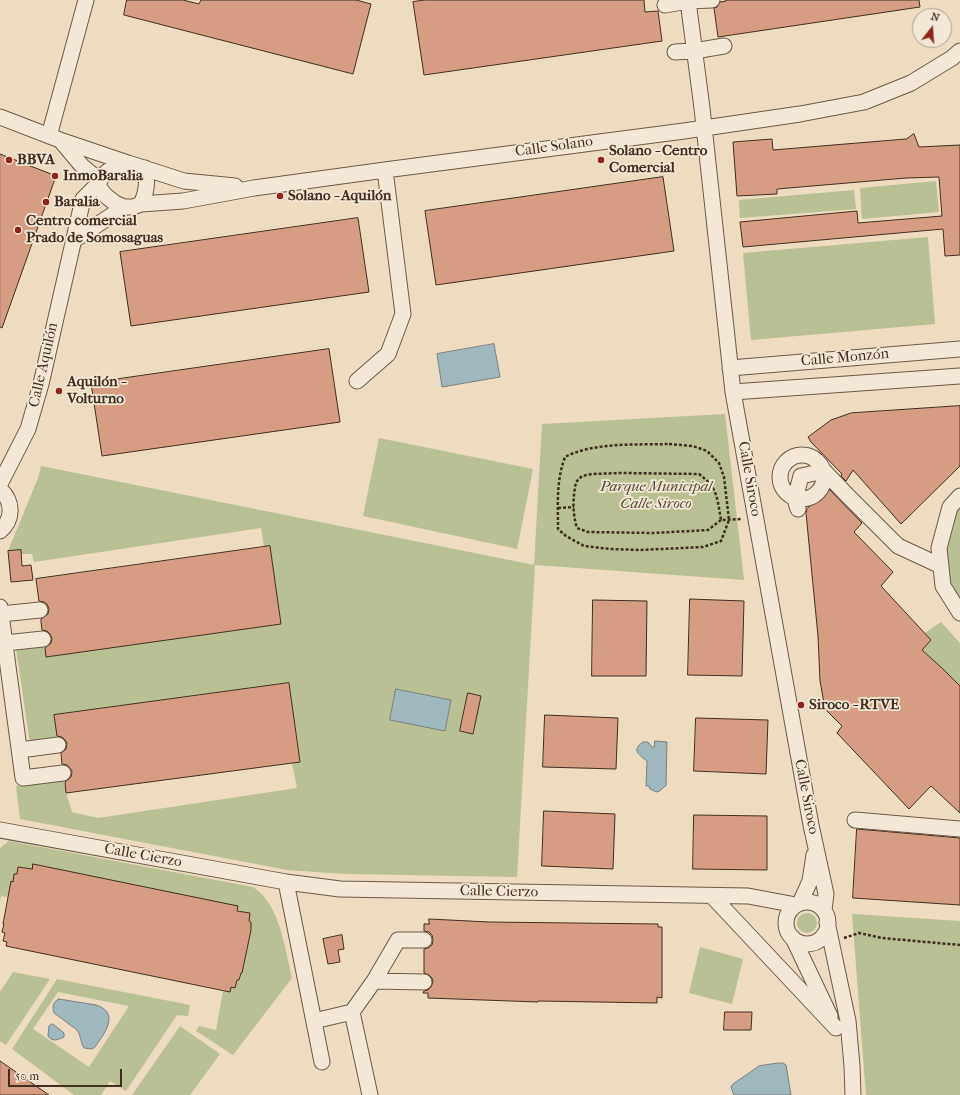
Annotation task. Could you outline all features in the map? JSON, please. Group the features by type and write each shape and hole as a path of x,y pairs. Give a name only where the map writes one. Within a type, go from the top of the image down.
{"street":[{"path":"54,138 86,0"},
{"path":"665,5 688,1 712,0"},
{"name":"Calle Siroco","path":"688,1 702,108 730,368 756,518 826,894 826,916 848,1021 853,1095"},
{"path":"675,52 694,51 724,46"},
{"name":"Calle Solano","path":"54,138 99,182 100,190 106,196 115,203 124,207 133,207 141,204 183,201 254,188 704,128 800,114 864,102 911,83 952,58 960,51"},
{"name":"Calle Solano","path":"0,117 54,138 184,181 254,188"},
{"path":"99,182 108,171 128,163"},
{"path":"141,204 147,186 145,168"},
{"path":"357,382 388,354 403,314 385,170"},
{"name":"Calle Aquilón","path":"0,484 28,429 41,384 72,241 83,199 99,182"},
{"path":"72,241 124,207"},
{"name":"Calle Monzón","path":"730,368 960,349"},
{"name":"Calle Monzón","path":"734,392 960,376"},
{"path":"797,504 783,490 780,483 780,475 782,467 786,461 792,457 808,455 815,458 846,494 898,546 941,566"},
{"path":"797,504 801,476 824,470"},
{"path":"797,504 802,500 816,496 820,491 824,484 824,470"},
{"path":"0,489 5,493 9,501 10,510 9,519 0,531"},
{"path":"960,496 950,507 939,548 944,586 960,613"},
{"path":"40,610 0,611 23,778 63,773"},
{"path":"5,643 43,639"},
{"path":"20,750 58,745"},
{"path":"855,820 960,829"},
{"name":"Calle Cierzo","path":"0,830 286,882 340,889 748,896 798,904"},
{"name":"Calle Siroco","path":"798,904 810,881 816,846"},
{"path":"286,882 322,1062"},
{"path":"712,896 836,1028"},
{"path":"807,902 814,903 826,916 827,929 824,935 819,940 813,942 799,942 787,929 786,918 792,908 798,904 807,902"},
{"name":"Calle Siroco","path":"794,938 852,1066"},
{"path":"314,1021 352,1012 374,981 398,940 424,940"},
{"path":"374,981 424,982"},
{"path":"352,1012 370,1095"}],"path":[{"path":"669,444 692,446 707,451 719,463 724,477 729,520 721,541 703,547 640,550 584,546 566,536 558,529 557,489 561,467 565,458 574,452 588,448 669,444"},
{"path":"721,520 715,492 709,482 700,474 622,472 582,476 576,482 574,517 577,528 588,532 654,533 708,530 721,520 756,518"},
{"path":"558,508 574,507"},
{"path":"832,942 859,933 882,938 960,945"}],"green space":[{"path":"936,181 939,212 862,219 860,188"},
{"path":"854,190 856,209 740,218 739,200"},
{"path":"928,237 935,324 751,340 743,253"},
{"name":"Parque Municipal Calle Siroco","path":"725,414 744,580 535,565 517,877 345,874 287,870 20,819 16,786 64,779 66,793 72,812 98,818 297,788 292,763 300,762 289,683 54,715 58,741 30,744 16,648 44,644 46,657 281,624 270,546 264,547 261,528 34,562 32,554 21,554 8,551 38,478 41,466 534,565 542,424","holes":["468,693 481,696 473,734 460,731"]},
{"path":"379,438 533,469 517,549 363,516"},
{"path":"960,505 960,613 943,586 947,518"},
{"path":"941,622 960,643 960,686 922,650 931,640 925,633"},
{"path":"9,841 253,887 270,904 284,941 292,978 233,1055 196,1031 199,1026 216,1030 223,991 230,992 231,987 235,988 237,980 239,980 242,973 251,922 249,921 250,913 33,864 32,869 18,867 17,874 14,874 13,882 11,882 8,897 1,896 0,902 0,848"},
{"path":"807,913 814,916 817,923 814,930 807,933 800,930 797,923 800,916"},
{"path":"852,914 960,921 960,1095 866,1095"},
{"path":"700,947 743,959 732,1004 689,993"},
{"path":"13,972 50,979 6,1045 0,1041 0,992"},
{"path":"57,979 190,1005 188,1016 177,1015 126,1091 110,1081 101,1095 74,1095 12,1049","holes":["58,992 129,1006 89,1067 33,1029"]},
{"path":"180,1026 220,1054 190,1095 132,1095"}],"water":[{"path":"494,344 500,377 442,387 437,354"},
{"path":"396,689 451,700 445,731 390,720"},
{"path":"655,741 667,742 666,786 660,791 656,792 650,789 649,786 646,786 647,761 639,754 637,750 639,745 643,742 648,742 652,747 654,747"},
{"path":"59,999 96,1005 108,1013 109,1018 106,1030 95,1047 92,1049 84,1048 77,1030 54,1013 53,1009 55,1001"},
{"path":"53,1024 64,1033 64,1037 55,1040 48,1036 49,1026"},
{"path":"783,1063 786,1065 791,1095 734,1095 731,1087 733,1084 759,1066"}],"building":[{"path":"127,0 183,0 199,4 201,0 356,0 371,4 353,74 124,15"},
{"path":"425,0 644,0 645,12 658,11 662,41 424,75 413,2"},
{"path":"919,0 920,7 718,37 714,8 717,7 720,2"},
{"path":"914,134 919,147 960,145 960,255 945,256 943,229 743,247 740,222 857,211 858,223 942,216 939,177 906,178 777,189 777,194 737,196 733,142 772,139 773,150 906,139"},
{"name":"Centro comercial Prado de Somosaguas","path":"0,154 56,176 2,328 0,327"},
{"path":"663,177 674,251 436,285 425,211"},
{"path":"358,218 369,292 131,326 120,252"},
{"path":"329,349 340,422 102,456 91,383"},
{"path":"960,406 960,466 901,524 853,470 846,481 841,476 842,474 808,437 831,420 851,413"},
{"path":"828,488 862,523 854,532 893,572 881,586 931,640 922,650 960,686 960,813 931,786 909,809 837,733 842,726 825,709 820,681 818,636 806,513 807,509"},
{"path":"270,546 281,624 46,657 45,648 51,643 52,638 47,631 42,630 41,619 48,614 49,609 47,604 39,601 36,579"},
{"path":"21,550 22,566 31,565 33,580 11,582 8,551"},
{"path":"690,599 744,601 742,676 688,675"},
{"path":"593,600 647,601 646,676 592,676"},
{"path":"289,683 300,762 66,793 65,782 71,777 72,772 67,765 62,764 61,753 66,749 67,743 62,737 57,736 54,715"},
{"path":"468,693 481,696 473,734 460,731"},
{"path":"545,715 618,718 616,769 543,767"},
{"path":"696,718 768,720 766,774 694,771"},
{"path":"544,811 615,814 613,869 542,866"},
{"path":"694,815 767,816 767,870 693,869"},
{"path":"857,829 960,838 960,905 853,898"},
{"path":"33,864 238,906 237,911 250,913 249,921 251,922 251,930 242,973 239,980 237,980 235,988 231,987 230,992 6,946 7,942 3,941 5,933 2,932 11,881 13,882 14,874 17,874 18,867 32,869"},
{"path":"429,919 489,922 658,924 658,927 662,927 662,998 657,997 657,1003 538,1002 428,998 428,993 423,993 431,987 433,982 429,975 424,973 424,949 432,945 433,940 432,935 429,932 424,931 424,924 429,924"},
{"path":"342,935 344,949 338,950 340,962 328,964 323,939"},
{"path":"725,1012 752,1012 751,1030 724,1030"},
{"path":"0,1061 49,1095 0,1095"}],"place":[{"name":"BBVA","path":"9,160"},
{"name":"Solano - Centro Comercial","path":"601,160"},
{"name":"InmoBaralia","path":"55,176"},
{"name":"Solano - Aquilón","path":"280,196"},
{"name":"Baralia","path":"46,202"},
{"name":"Centro comercial Prado de Somosaguas","path":"18,230"},
{"name":"Aquilón - Volturno","path":"59,391"},
{"name":"Siroco - RTVE","path":"801,705"}]}
